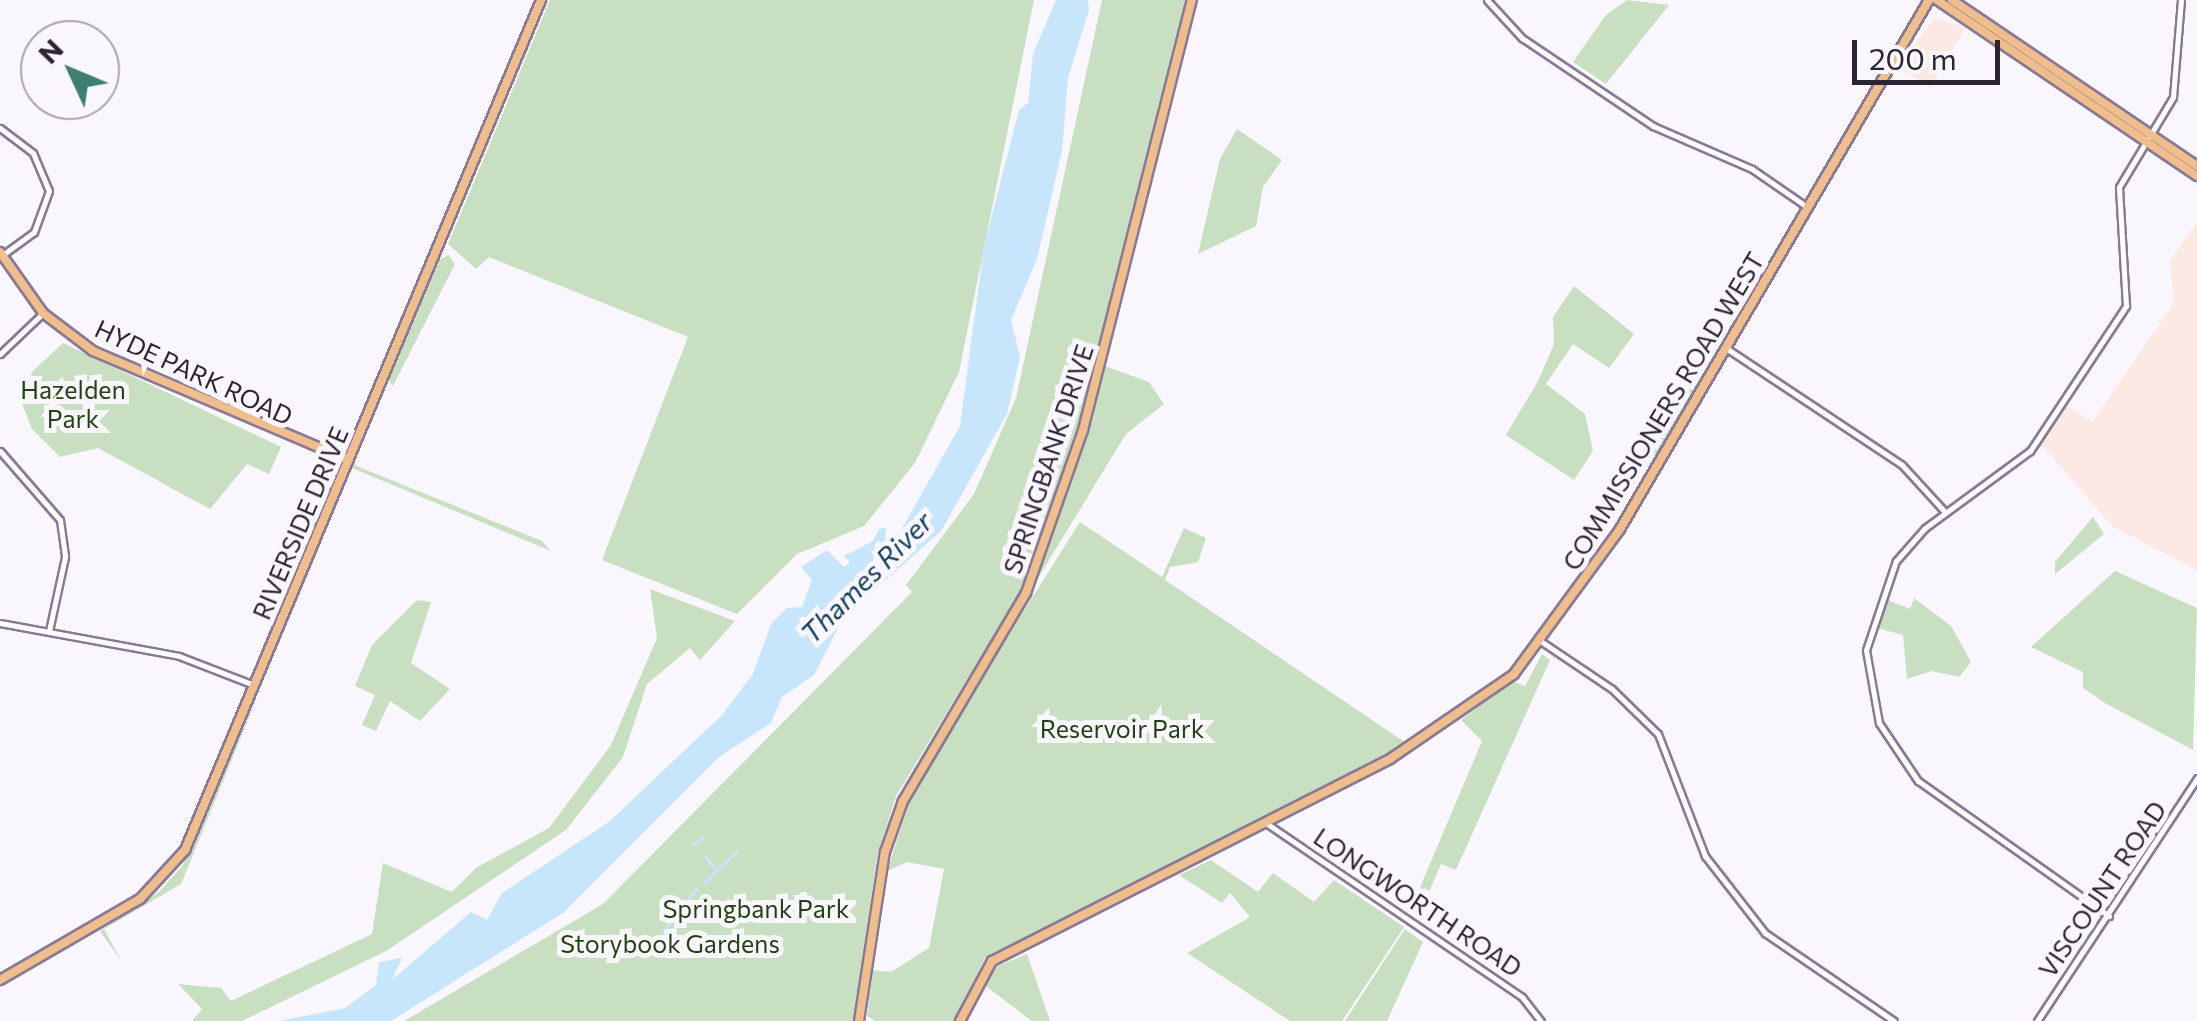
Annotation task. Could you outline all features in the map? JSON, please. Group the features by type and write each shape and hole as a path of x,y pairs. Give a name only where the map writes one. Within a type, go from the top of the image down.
{"main road":[{"name":"RIVERSIDE DRIVE","path":"0,980 164,880 185,850 541,0"},
{"name":"SPRINGBANK DRIVE","path":"859,1018 882,868 903,801 1026,592 1083,430 1192,0"},
{"name":"COMMISSIONERS ROAD WEST","path":"960,1021 992,961 1266,823 1447,725 1542,642 1611,544 1929,0"},
{"path":"1936,0 2197,166"},
{"path":"1952,0 2197,176"},
{"name":"HYDE PARK ROAD","path":"1,254 44,313 94,352 348,460"}],"street":[{"path":"1488,0 1522,38 1654,126 1738,162 1807,207"},
{"path":"2109,916 1934,796 1895,755 1879,723 1866,650 1876,604 1896,560 1945,512 2030,451 2118,322 2130,290 2119,187 2173,97 2181,0"},
{"path":"0,128 33,153 49,191 34,232 1,254"},
{"path":"0,354 44,313"},
{"path":"1726,348 1902,465 1945,512"},
{"path":"0,451 60,520 65,557 49,631"},
{"path":"0,623 197,660 254,685"},
{"path":"1542,642 1612,688 1658,734 1705,856 1755,922 1894,1021"},
{"name":"VISCOUNT ROAD","path":"2037,1021 2197,778"},
{"name":"LONGWORTH ROAD","path":"1266,823 1522,996 1541,1021"}],"shaded area":[{"path":"1935,17 1965,28 1931,87 1899,69"},
{"path":"2197,221 2197,570 2113,527 2041,444 2067,405 2092,422 2174,303 2170,261"}],"green space":[{"path":"550,0 1034,0 959,372 915,463 864,526 797,554 737,614 602,560 688,337 489,257 476,269 448,244"},
{"name":"Springbank Park","path":"1102,0 1186,0 1172,71 1097,367 1026,582 896,796 877,856 854,1021 404,1021 603,904 912,592 906,585 974,494 1016,398"},
{"path":"1627,0 1669,5 1606,84 1573,62 1606,15"},
{"path":"1237,129 1282,160 1263,187 1256,226 1198,254 1220,159"},
{"path":"449,255 455,264 393,386 388,379 439,260"},
{"path":"1574,286 1634,334 1609,368 1573,344 1546,384 1585,414 1593,451 1574,480 1506,435 1538,381 1554,344 1553,317"},
{"name":"Hazelden Park","path":"63,343 281,447 269,474 247,464 210,509 98,448 60,457 32,429 21,401 32,372"},
{"path":"1707,347 1716,355 1655,457 1651,449 1696,374 1683,364 1694,363"},
{"path":"1105,366 1149,382 1164,404 1126,434 1035,583"},
{"path":"351,467 542,541 551,551 352,468 263,683"},
{"path":"2093,517 2104,534 2055,574 2055,562"},
{"name":"Reservoir Park","path":"1080,522 1162,577 1184,528 1206,538 1198,562 1170,567 1165,580 1406,743 1106,903 986,956 956,1021 875,1021 867,1016 873,970 891,972 929,948 944,869 907,862 887,871 917,779"},
{"path":"2115,571 2197,608 2193,750 2105,703 2083,688 2083,672 2031,647"},
{"path":"650,589 735,621 700,660 690,648 647,684 623,757 566,830 386,951 242,1021 192,1021 202,1009 178,984 221,988 231,1001 372,934 383,863 452,892 476,868 549,828 611,745 657,638"},
{"path":"1883,598 1910,609 1914,598 1951,626 1971,662 1959,677 1932,671 1907,679 1903,635 1874,627"},
{"path":"417,600 431,602 411,663 450,689 420,721 390,701 376,731 362,725 375,695 355,686 372,645"},
{"path":"1542,654 1550,660 1456,870 1441,864 1418,917 1410,911 1482,741 1461,720 1512,681 1525,686"},
{"path":"260,691 181,884 104,929 122,962 100,931 159,892 183,865"},
{"path":"1211,860 1258,892 1273,873 1314,902 1334,880 1404,927 1342,1021 1290,1021 1187,953 1250,917 1230,893 1222,903 1179,875"},
{"path":"1405,929 1423,942 1387,1021 1345,1021"},
{"path":"1027,954 1050,1021 1032,1021 983,984 998,966"}],"water":[{"name":"Thames River","path":"1056,0 1088,0 1089,10 1068,78 1062,151 1037,259 1011,320 1020,357 1007,414 941,531 843,618 814,675 782,697 771,723 719,757 563,913 391,1021 279,1021 345,1008 376,985 379,962 402,958 392,980 471,912 487,920 502,893 610,821 722,715 753,674 771,624 787,608 802,607 812,580 801,567 827,550 844,567 850,562 844,556 873,541 879,529 886,528 885,540 900,532 960,426 984,246 1019,110 1028,103 1033,54"}],"waterway":[{"path":"693,844 703,838"},
{"path":"704,883 737,851"},
{"path":"705,855 714,868"},
{"path":"662,933 696,889"}],"park label":[{"name":"Storybook Gardens","path":"670,943"}]}
